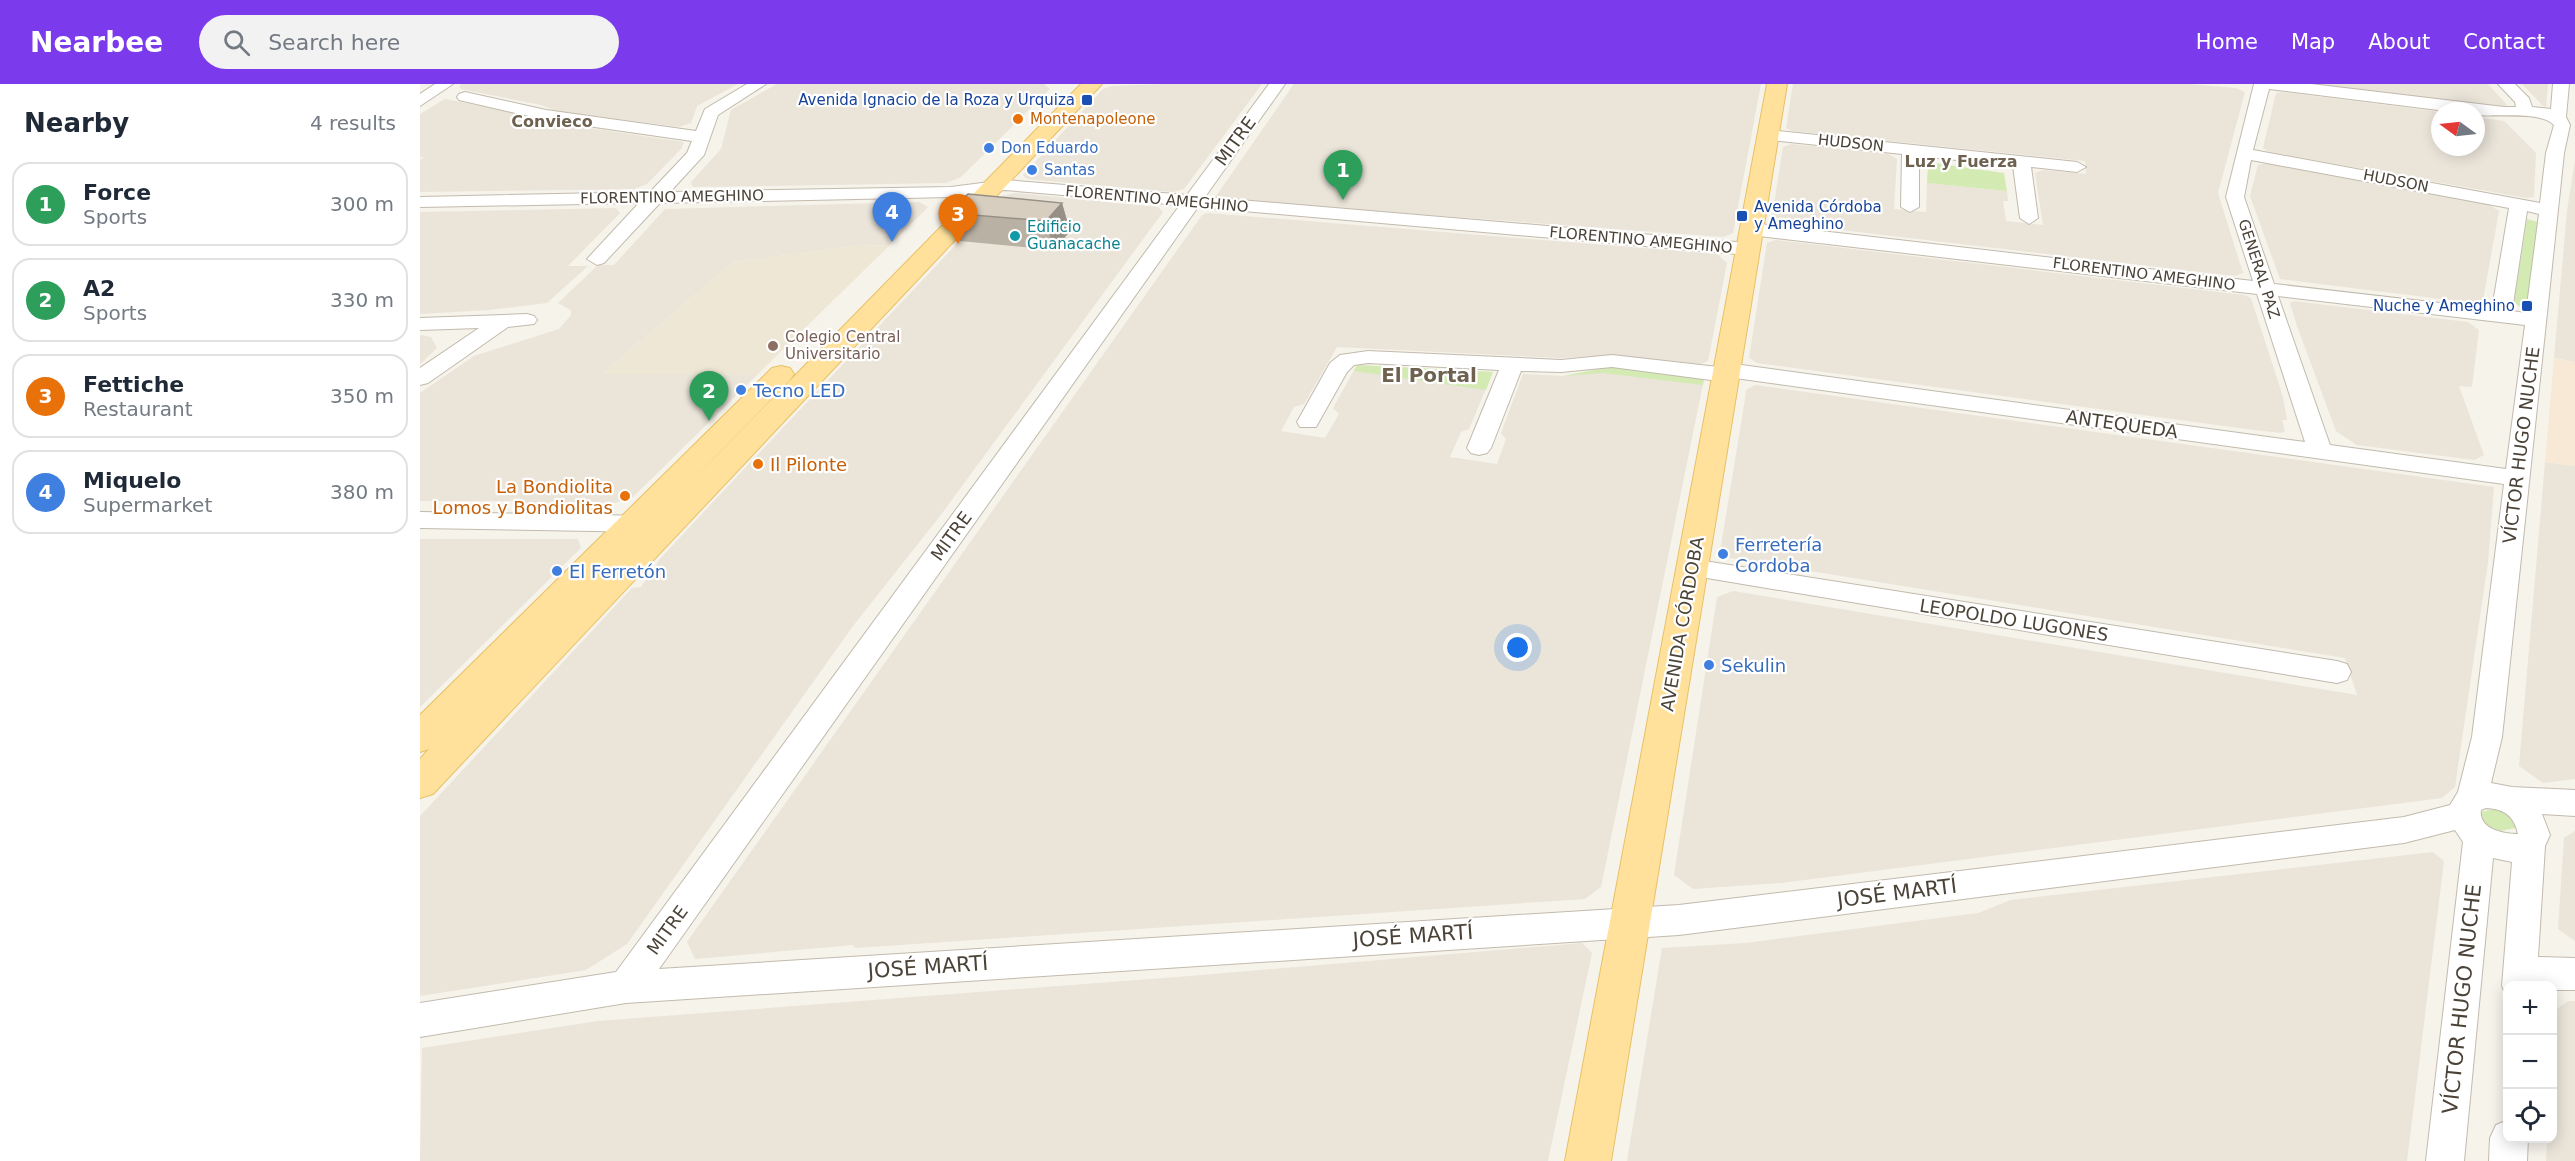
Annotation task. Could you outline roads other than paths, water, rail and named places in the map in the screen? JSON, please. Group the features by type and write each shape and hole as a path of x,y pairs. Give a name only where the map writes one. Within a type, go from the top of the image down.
{"main road":[{"path":"420,738 1070,84"},
{"path":"420,783 1092,84"},
{"name":"AVENIDA CÓRDOBA","path":"1588,1161 1776,85"}],"street":[{"path":"420,101 445,84"},
{"path":"597,259 695,155 714,110 758,84"},
{"name":"MITRE","path":"626,987 1277,84"},
{"path":"2263,84 2493,111 2546,127 2565,123"},
{"name":"GENERAL PAZ","path":"2263,84 2244,153 2235,197 2320,451"},
{"path":"2506,84 2523,101 2530,122 2555,153"},
{"name":"VÍCTOR HUGO NUCHE","path":"2445,1161 2474,822 2487,737 2555,153 2565,123 2561,84"},
{"path":"465,97 546,115 702,137"},
{"name":"HUDSON","path":"1768,135 2078,167"},
{"path":"1910,207 1911,150"},
{"name":"HUDSON","path":"2244,153 2549,210"},
{"path":"2021,161 2029,218"},
{"name":"FLORENTINO AMEGHINO","path":"420,202 964,190 1005,185 1191,202 1750,239 2266,289 2536,320"},
{"path":"2501,316 2519,204"},
{"path":"420,324 527,320"},
{"path":"420,378 503,321"},
{"name":"ANTEQUEDA","path":"1308,422 1338,368 1348,360 1368,357 1561,366 1612,361 1726,373 2518,478"},
{"path":"1479,448 1512,365"},
{"path":"420,520 667,524"},
{"name":"LEOPOLDO LUGONES","path":"1692,568 2337,672"},
{"name":"VÍCTOR HUGO NUCHE","path":"2487,737 2499,774 2521,816"},
{"path":"2521,816 2522,848 2504,847 2474,822 2486,795 2521,816 2575,804"},
{"path":"2521,816 2520,979 2575,974"},
{"name":"JOSÉ MARTÍ","path":"420,1020 626,987 1679,920 2474,822"},
{"path":"2508,1161 2509,1143"}],"place":[{"name":"Avenida Ignacio de la Roza y Urquiza","path":"1087,100"},
{"name":"Montenapoleone","path":"1018,119"},
{"name":"Don Eduardo","path":"989,148"},
{"name":"Santas","path":"1032,170"},
{"name":"Force","path":"1343,200"},
{"name":"Avenida Córdoba y Ameghino","path":"1742,216"},
{"name":"Edificio Guanacache","path":"1015,236"},
{"name":"Miquelo","path":"892,242"},
{"name":"Fettiche","path":"958,244"},
{"name":"Nuche y Ameghino","path":"2527,306"},
{"name":"Colegio Central Universitario","path":"773,346"},
{"name":"Tecno LED","path":"741,390"},
{"name":"A2","path":"709,421"},
{"name":"Il Pilonte","path":"758,464"},
{"name":"La Bondiolita Lomos y Bondiolitas","path":"625,496"},
{"name":"Ferretería Cordoba","path":"1723,554"},
{"name":"El Ferretón","path":"557,571"},
{"name":"Sekulin","path":"1709,665"}],"district":[{"name":"Convieco","path":"552,121"},
{"name":"Luz y Fuerza","path":"1961,161"},
{"name":"El Portal","path":"1429,375"}]}
